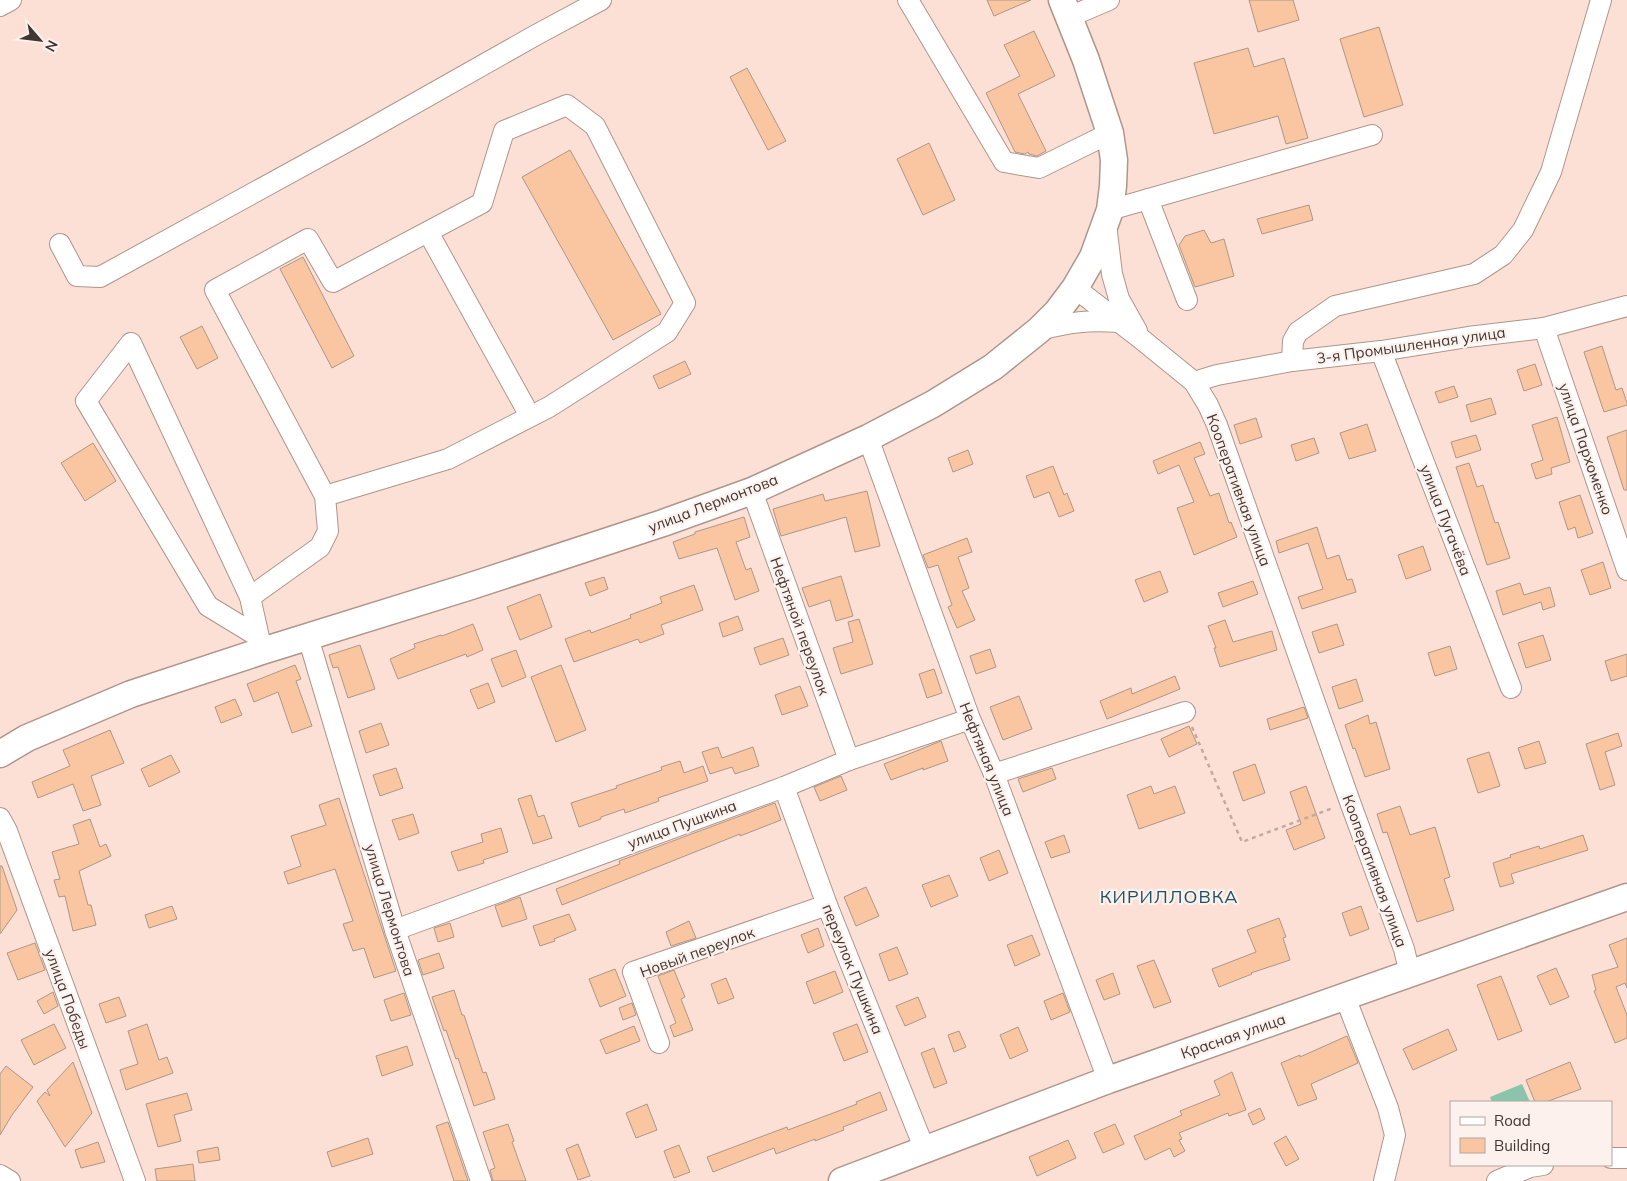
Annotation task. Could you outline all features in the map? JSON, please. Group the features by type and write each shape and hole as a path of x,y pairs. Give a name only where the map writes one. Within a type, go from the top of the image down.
{"main road":[{"path":"1065,9 1086,60 1105,115 1114,160 1114,186 1108,217 1093,257 1076,288"},
{"name":"улица Лермонтова","path":"0,754 27,738 130,694 261,644 308,636 468,587 663,523 752,491 868,438 933,404 985,371 1039,330 1057,312 1076,288"},
{"name":"Красная улица","path":"842,1181 1108,1080 1627,897"}],"street":[{"path":"0,6 11,0"},
{"path":"60,244 77,276 100,276 359,136 536,34 601,0"},
{"path":"908,0 1004,162 1039,168 1110,133"},
{"path":"1065,9 1109,0"},
{"path":"1292,361 1293,341 1298,332 1335,306 1474,274 1503,256 1523,230 1551,172 1601,0"},
{"path":"250,597 320,547 328,531 325,496 215,290 308,239 332,282 428,232 482,203 504,131 567,105 596,126 685,303 667,332 549,407 448,459 325,496"},
{"path":"1140,338 1119,299 1112,274 1108,217 1148,199 1372,135"},
{"path":"1148,199 1187,300"},
{"path":"428,232 530,416"},
{"name":"Кооперативная улица","path":"1076,288 1194,382 1208,406 1217,425 1404,949 1410,974"},
{"name":"3-я Промышленная улица","path":"1194,382 1217,375 1292,361 1381,351 1468,337 1544,328 1627,306"},
{"path":"1039,330 1083,321 1119,322"},
{"name":"улица Пархоменко","path":"1544,328 1627,570"},
{"path":"131,343 250,597 261,644 208,606 86,401 131,343"},
{"name":"улица Пугачёва","path":"1381,351 1511,688"},
{"name":"Нефтяная улица","path":"868,438 970,719 994,774 1108,1080"},
{"name":"Нефтяной переулок","path":"752,491 849,760"},
{"name":"улица Лермонтова","path":"308,636 395,930 481,1181"},
{"path":"994,774 1185,712"},
{"name":"улица Пушкина","path":"395,930 784,787 849,760 970,719"},
{"name":"переулок Пушкина","path":"784,787 827,905 925,1150"},
{"name":"улица Победы","path":"0,818 7,831 135,1181"},
{"name":"Новый переулок","path":"660,1043 634,972 827,905"},
{"path":"1345,997 1388,1108 1395,1135 1384,1181"},
{"path":"1612,1158 1627,1158"},
{"path":"1497,1181 1536,1166"},
{"path":"0,1175 10,1181"}],"path":[{"path":"1185,712 1242,842 1350,802"}],"green space":[{"path":"1522,1084 1530,1101 1492,1101 1490,1097"}],"building":[{"path":"987,0 1031,0 994,16"},
{"path":"1249,0 1293,0 1299,20 1258,32"},
{"path":"1379,27 1403,105 1364,117 1340,39"},
{"path":"1034,31 1055,76 1018,94 1046,151 1037,156 1028,152 1025,154 1015,152 986,93 1020,76 1004,45"},
{"path":"1248,48 1254,67 1284,58 1308,138 1286,144 1278,116 1214,134 1194,63"},
{"path":"747,68 786,141 768,150 730,77"},
{"path":"929,143 955,200 923,215 897,159"},
{"path":"570,150 661,314 613,340 522,177"},
{"path":"1309,205 1313,220 1262,234 1257,219"},
{"path":"1204,230 1211,243 1224,239 1234,276 1195,287 1179,245 1185,236"},
{"path":"303,257 354,356 332,368 280,269"},
{"path":"202,326 218,358 197,369 180,337"},
{"path":"1602,346 1616,390 1622,388 1627,403 1627,405 1604,412 1584,352"},
{"path":"685,361 691,374 659,389 653,376"},
{"path":"1535,364 1542,385 1524,391 1517,370"},
{"path":"1454,386 1458,397 1439,403 1435,392"},
{"path":"1491,398 1496,414 1471,422 1466,405"},
{"path":"1557,417 1570,462 1551,468 1552,474 1536,479 1531,464 1543,460 1532,425"},
{"path":"1256,418 1262,437 1240,444 1234,425"},
{"path":"1367,424 1376,451 1349,459 1340,433"},
{"path":"1627,430 1627,490 1624,490 1607,437"},
{"path":"1476,435 1481,450 1456,458 1451,442"},
{"path":"1314,438 1319,453 1296,461 1291,445"},
{"path":"1200,442 1205,454 1194,458 1210,496 1219,493 1229,523 1231,522 1237,537 1194,555 1177,508 1194,502 1179,465 1158,474 1153,461"},
{"path":"93,443 116,481 85,501 61,463"},
{"path":"968,450 973,464 953,472 948,458"},
{"path":"1469,463 1477,487 1483,485 1495,523 1498,522 1510,558 1487,565 1456,467"},
{"path":"1053,466 1064,495 1067,493 1074,511 1059,517 1049,492 1034,498 1026,476"},
{"path":"867,491 880,546 855,552 846,517 781,536 773,509 823,494 825,501"},
{"path":"1580,495 1593,533 1578,538 1575,527 1568,530 1559,502"},
{"path":"744,517 750,537 736,542 746,570 751,568 759,591 735,600 717,548 679,559 673,542 695,534 695,532"},
{"path":"1317,527 1327,559 1339,555 1347,580 1352,579 1356,592 1302,609 1298,597 1323,589 1308,543 1279,553 1276,541"},
{"path":"967,538 972,552 958,557 969,588 962,591 975,620 957,628 948,607 952,605 938,565 928,568 923,555"},
{"path":"1423,546 1431,570 1406,579 1398,555"},
{"path":"1603,562 1611,588 1590,595 1581,570"},
{"path":"1160,571 1168,592 1144,602 1135,580"},
{"path":"841,576 853,616 836,621 830,600 809,607 802,588"},
{"path":"604,577 608,589 590,596 585,583"},
{"path":"1253,581 1258,594 1223,607 1218,593"},
{"path":"1520,583 1524,595 1550,587 1555,606 1543,610 1541,602 1503,615 1496,591"},
{"path":"694,585 703,610 661,625 664,634 640,643 638,639 574,662 565,639 590,630 591,633 631,618 630,615 662,603 660,597"},
{"path":"540,594 552,627 520,640 507,607"},
{"path":"738,616 743,630 723,637 719,623"},
{"path":"859,619 873,664 841,674 833,648 853,642 848,622"},
{"path":"1225,620 1233,642 1272,631 1277,650 1220,667 1208,626"},
{"path":"473,624 483,650 467,657 466,654 398,679 390,659 415,648 414,644"},
{"path":"1337,624 1344,645 1319,653 1312,632"},
{"path":"1543,635 1551,660 1526,668 1518,643"},
{"path":"783,638 789,655 760,665 754,648"},
{"path":"360,645 375,689 348,698 338,667 333,668 329,655"},
{"path":"1450,646 1457,669 1435,676 1428,653"},
{"path":"990,649 996,667 976,674 970,656"},
{"path":"516,650 526,677 502,687 491,659"},
{"path":"1627,654 1627,676 1611,681 1605,661"},
{"path":"295,665 301,679 296,681 312,726 292,733 278,692 254,702 247,684"},
{"path":"561,665 586,730 556,742 531,677"},
{"path":"934,669 942,693 927,698 919,674"},
{"path":"1175,676 1180,689 1107,719 1100,701 1131,688 1132,694"},
{"path":"1356,679 1363,701 1339,709 1332,687"},
{"path":"488,683 495,702 478,709 470,690"},
{"path":"800,686 808,706 782,715 775,695"},
{"path":"1019,696 1032,729 1003,740 990,707"},
{"path":"235,699 242,715 221,723 215,707"},
{"path":"1304,707 1308,718 1270,730 1267,719"},
{"path":"1368,715 1370,724 1376,722 1390,769 1365,777 1345,725"},
{"path":"381,723 389,745 366,753 359,731"},
{"path":"1189,726 1197,744 1169,757 1161,739"},
{"path":"110,730 124,763 91,776 101,805 83,811 73,784 38,798 32,782 70,766 63,750"},
{"path":"1618,733 1622,746 1605,752 1615,785 1600,790 1586,744"},
{"path":"941,741 948,761 891,780 884,764"},
{"path":"1539,741 1546,763 1525,769 1518,748"},
{"path":"718,747 722,758 753,747 759,766 735,774 732,767 710,774 702,752"},
{"path":"1489,752 1500,786 1478,793 1467,759"},
{"path":"171,755 180,772 149,787 141,769"},
{"path":"680,761 684,773 703,766 708,781 658,798 659,801 625,813 624,809 579,827 571,803 617,788 616,786 662,770 661,767"},
{"path":"1255,764 1265,793 1243,801 1233,772"},
{"path":"396,768 403,788 380,796 373,775"},
{"path":"1052,768 1056,779 1023,792 1018,779"},
{"path":"841,776 847,790 820,801 814,787"},
{"path":"1151,786 1154,794 1175,786 1185,813 1139,829 1127,795"},
{"path":"1306,786 1325,838 1294,850 1286,830 1301,824 1290,792"},
{"path":"531,795 538,817 544,815 552,838 533,844 518,799"},
{"path":"339,798 396,971 374,978 364,948 353,951 343,924 353,921 335,869 288,884 284,872 301,866 291,836 326,825 319,805"},
{"path":"775,803 781,820 740,836 740,834 562,905 556,889 620,864 619,861"},
{"path":"1400,806 1410,835 1435,827 1450,877 1444,879 1454,910 1417,922 1387,832 1383,833 1377,814"},
{"path":"413,814 419,833 399,840 392,820"},
{"path":"90,819 100,847 106,844 111,856 79,871 88,905 91,905 96,925 73,931 65,896 59,897 54,880 60,879 52,852 79,844 73,825"},
{"path":"501,828 508,852 483,860 484,863 458,871 451,852 483,842 481,834"},
{"path":"1064,835 1070,852 1051,858 1045,842"},
{"path":"1583,835 1588,850 1511,874 1514,883 1500,887 1493,863 1511,857 1510,855 1539,846 1540,849"},
{"path":"999,850 1008,873 989,881 980,858"},
{"path":"0,866 2,866 17,910 0,934"},
{"path":"949,875 958,896 931,907 922,885"},
{"path":"866,887 879,916 856,926 844,897"},
{"path":"520,897 527,919 502,927 495,906"},
{"path":"172,906 177,919 149,928 145,915"},
{"path":"1361,906 1369,929 1350,936 1342,913"},
{"path":"569,914 576,930 554,939 555,941 540,946 533,926"},
{"path":"1279,918 1286,937 1283,938 1290,960 1251,973 1219,987 1212,969 1256,952 1247,930"},
{"path":"689,921 696,938 671,946 666,932"},
{"path":"450,923 454,937 438,942 434,928"},
{"path":"818,928 824,946 808,953 801,935"},
{"path":"1032,935 1040,955 1015,966 1007,945"},
{"path":"1627,938 1627,988 1625,983 1616,987 1627,1015 1627,1038 1615,1043 1594,991 1596,990 1592,975 1618,967 1609,945"},
{"path":"35,943 45,970 18,980 7,953"},
{"path":"897,947 908,974 889,981 879,954"},
{"path":"439,953 444,968 423,975 418,960"},
{"path":"1154,960 1171,1002 1154,1008 1137,966"},
{"path":"1556,968 1569,997 1550,1005 1537,976"},
{"path":"615,969 626,996 600,1007 589,979"},
{"path":"674,970 685,997 681,999 693,1030 674,1037 670,1026 676,1023 658,976"},
{"path":"835,971 843,992 814,1004 806,982"},
{"path":"1113,973 1120,994 1104,1000 1096,980"},
{"path":"1501,976 1522,1031 1498,1040 1477,985"},
{"path":"726,978 734,998 718,1004 711,984"},
{"path":"454,990 483,1073 486,1072 495,1099 474,1106 458,1058 456,1059 446,1030 444,1031 432,997"},
{"path":"53,992 58,1006 44,1014 37,1001"},
{"path":"404,993 411,1015 391,1021 384,1000"},
{"path":"1063,993 1070,1012 1051,1020 1044,1001"},
{"path":"119,997 126,1016 106,1023 99,1004"},
{"path":"918,997 926,1017 905,1026 896,1006"},
{"path":"632,1003 636,1015 623,1020 619,1008"},
{"path":"54,1024 66,1048 34,1065 21,1040"},
{"path":"147,1024 159,1060 167,1057 173,1073 126,1090 120,1070 138,1064 128,1031"},
{"path":"857,1024 868,1052 844,1061 833,1033"},
{"path":"634,1026 640,1041 606,1054 600,1040"},
{"path":"1018,1027 1028,1051 1010,1059 1000,1035"},
{"path":"1448,1029 1457,1050 1413,1070 1403,1049"},
{"path":"959,1031 966,1047 954,1052 948,1035"},
{"path":"1347,1036 1358,1063 1311,1084 1317,1099 1298,1106 1281,1063 1300,1055 1300,1057"},
{"path":"407,1046 413,1065 382,1076 376,1056"},
{"path":"934,1048 947,1083 934,1088 921,1053"},
{"path":"73,1062 92,1113 65,1147 37,1101 45,1092 50,1096 47,1090"},
{"path":"1570,1062 1581,1089 1549,1101 1535,1101 1526,1080"},
{"path":"6,1066 33,1087 0,1135 0,1074"},
{"path":"1232,1072 1246,1110 1229,1116 1228,1113 1179,1133 1182,1139 1179,1140 1185,1151 1174,1157 1170,1148 1145,1160 1134,1136 1182,1115 1180,1111 1220,1095 1214,1081"},
{"path":"880,1092 887,1110 843,1127 844,1130 815,1141 815,1139 776,1154 774,1148 713,1172 707,1157 787,1127 788,1130 857,1104 856,1102"},
{"path":"187,1093 192,1110 174,1115 181,1141 158,1147 146,1104"},
{"path":"647,1104 657,1130 636,1138 626,1113"},
{"path":"1260,1108 1265,1119 1253,1125 1248,1114"},
{"path":"448,1122 468,1181 454,1181 436,1126"},
{"path":"508,1124 514,1141 512,1142 526,1181 493,1181 490,1170 495,1168 483,1132"},
{"path":"1115,1124 1124,1144 1103,1153 1094,1133"},
{"path":"1286,1136 1299,1159 1286,1166 1274,1143"},
{"path":"368,1138 373,1154 332,1167 327,1152"},
{"path":"1068,1140 1076,1158 1037,1176 1029,1157"},
{"path":"98,1142 105,1162 81,1168 75,1150"},
{"path":"578,1144 590,1176 578,1180 566,1149"},
{"path":"679,1145 690,1172 674,1178 664,1151"},
{"path":"218,1147 220,1160 199,1163 197,1151"},
{"path":"193,1164 195,1181 157,1181 155,1169"}],"district":[{"name":"КИРИЛЛОВКА","path":"1169,896"}]}
